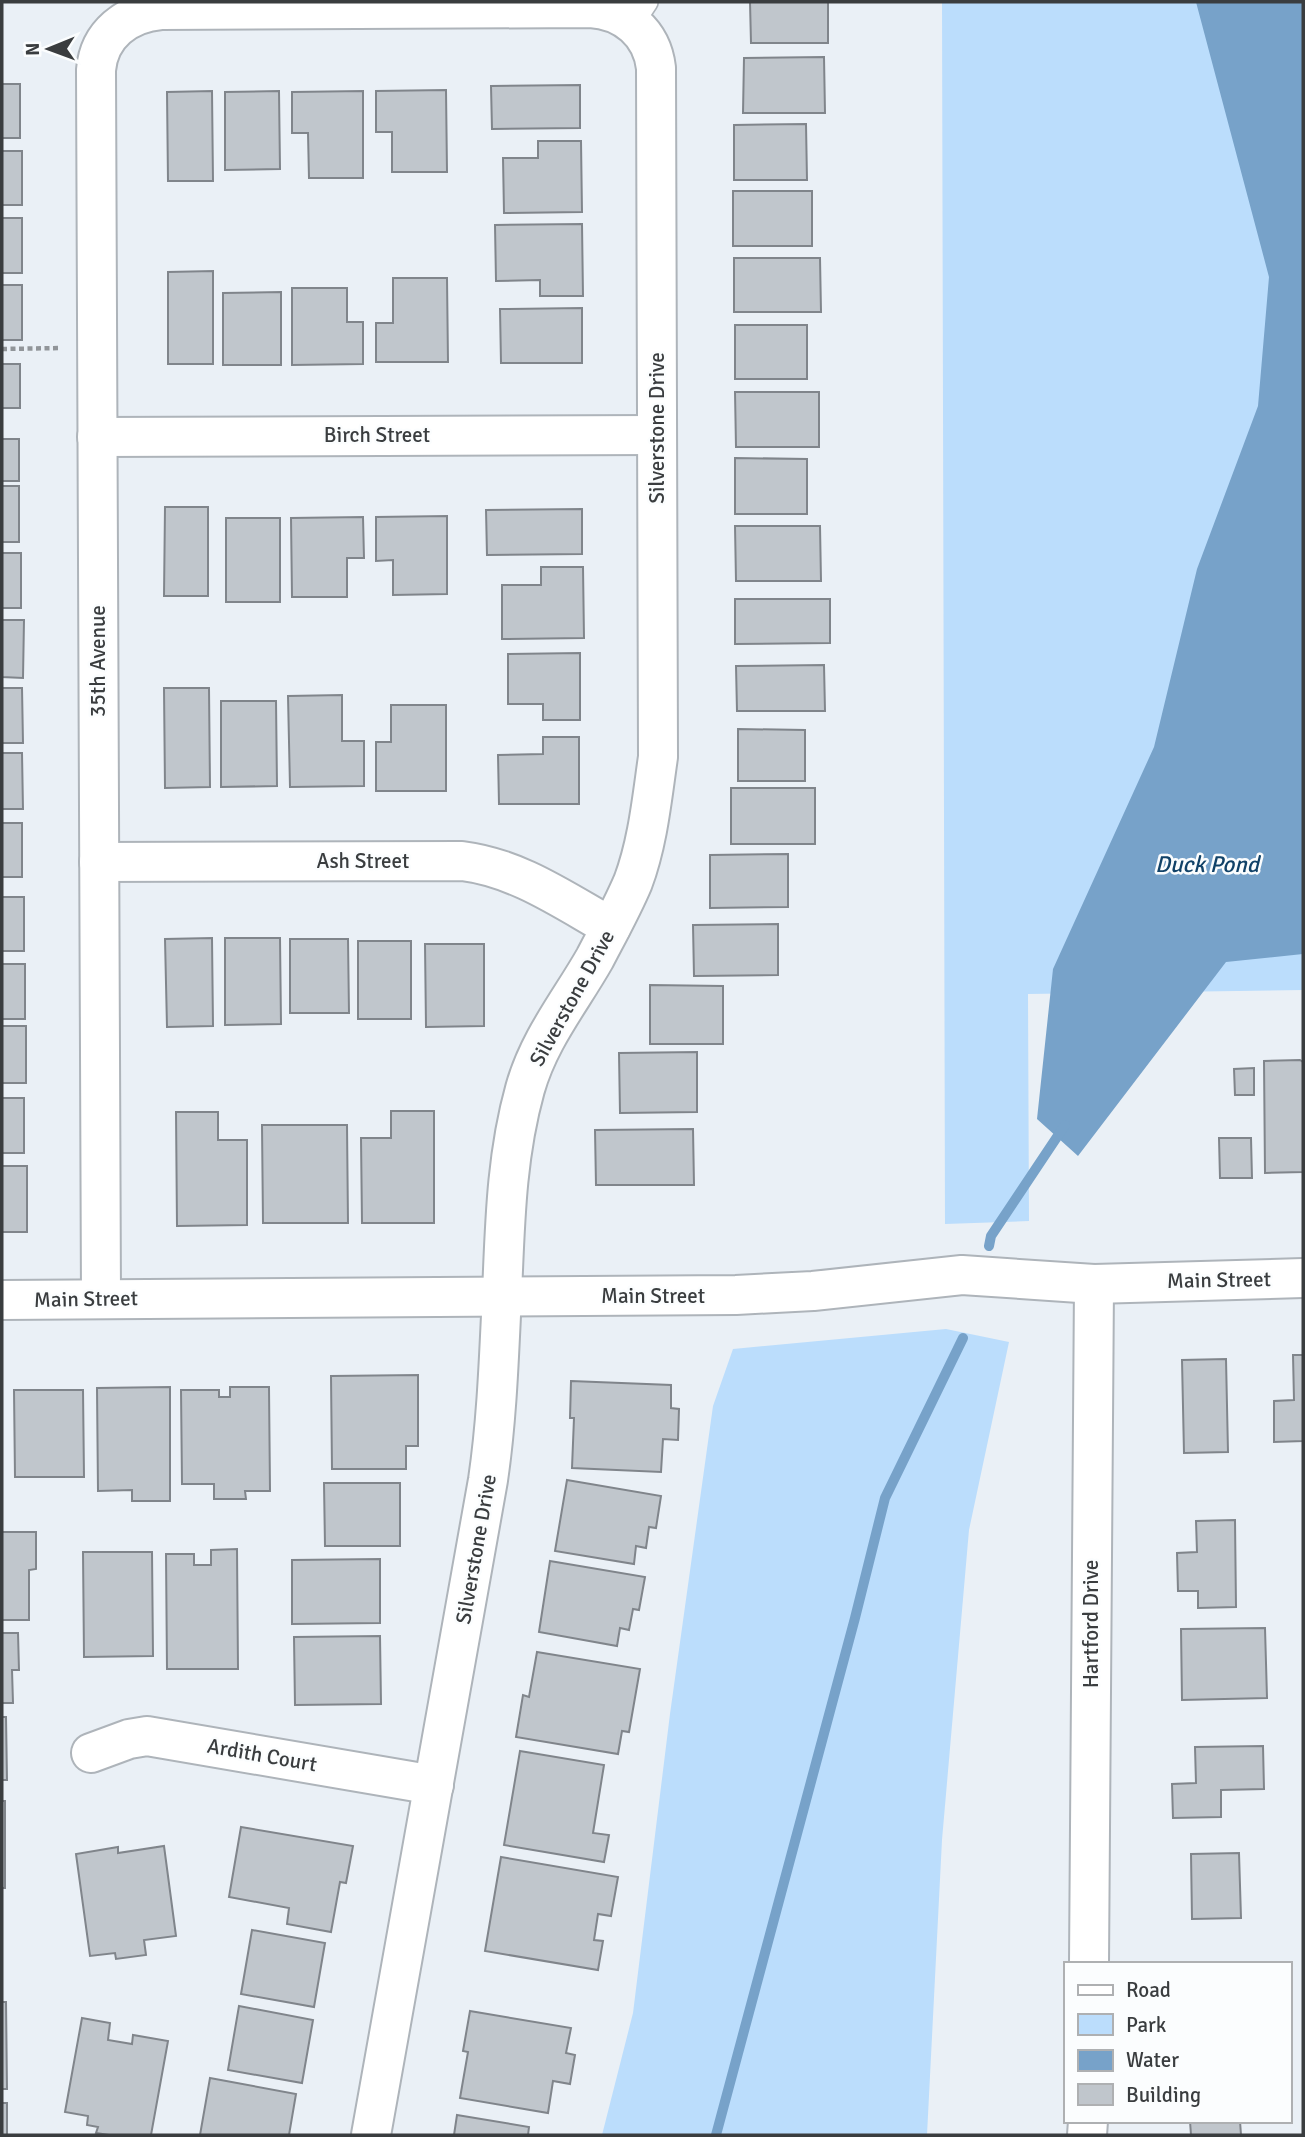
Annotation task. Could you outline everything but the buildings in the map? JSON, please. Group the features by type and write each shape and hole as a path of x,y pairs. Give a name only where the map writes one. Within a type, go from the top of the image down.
{"street":[{"name":"35th Avenue","path":"102,1298 96,70 104,43 115,29 128,19 144,12 175,10 590,8 639,17"},
{"name":"Silverstone Drive","path":"371,2135 494,1439 505,1213 513,1136 528,1080 553,1023 611,927 633,880 642,848 658,757 656,68 639,17"},
{"name":"Birch Street","path":"97,437 657,435"},
{"name":"Ash Street","path":"99,862 477,862 518,875 611,927"},
{"name":"Main Street","path":"2,1300 749,1295 962,1275 1094,1284 1303,1278"},
{"name":"Hartford Drive","path":"1089,1962 1094,1284"},
{"name":"Ardith Court","path":"91,1753 129,1739 147,1736 434,1785"}],"path":[{"path":"2,349 96,348"}],"green space":[{"path":"942,2 1303,2 1303,990 1028,994 1029,1221 945,1224"},
{"path":"946,1329 1009,1342 969,1530 942,1840 927,2135 602,2135 633,2013 670,1714 713,1406 733,1349"}],"water":[{"name":"Duck Pond","path":"1196,2 1303,2 1303,954 1226,962 1078,1156 1037,1119 1053,969 1154,747 1197,569 1258,406 1269,277"}],"waterway":[{"path":"989,1246 991,1236 1065,1125"},
{"path":"716,2135 885,1498 963,1338"}]}
